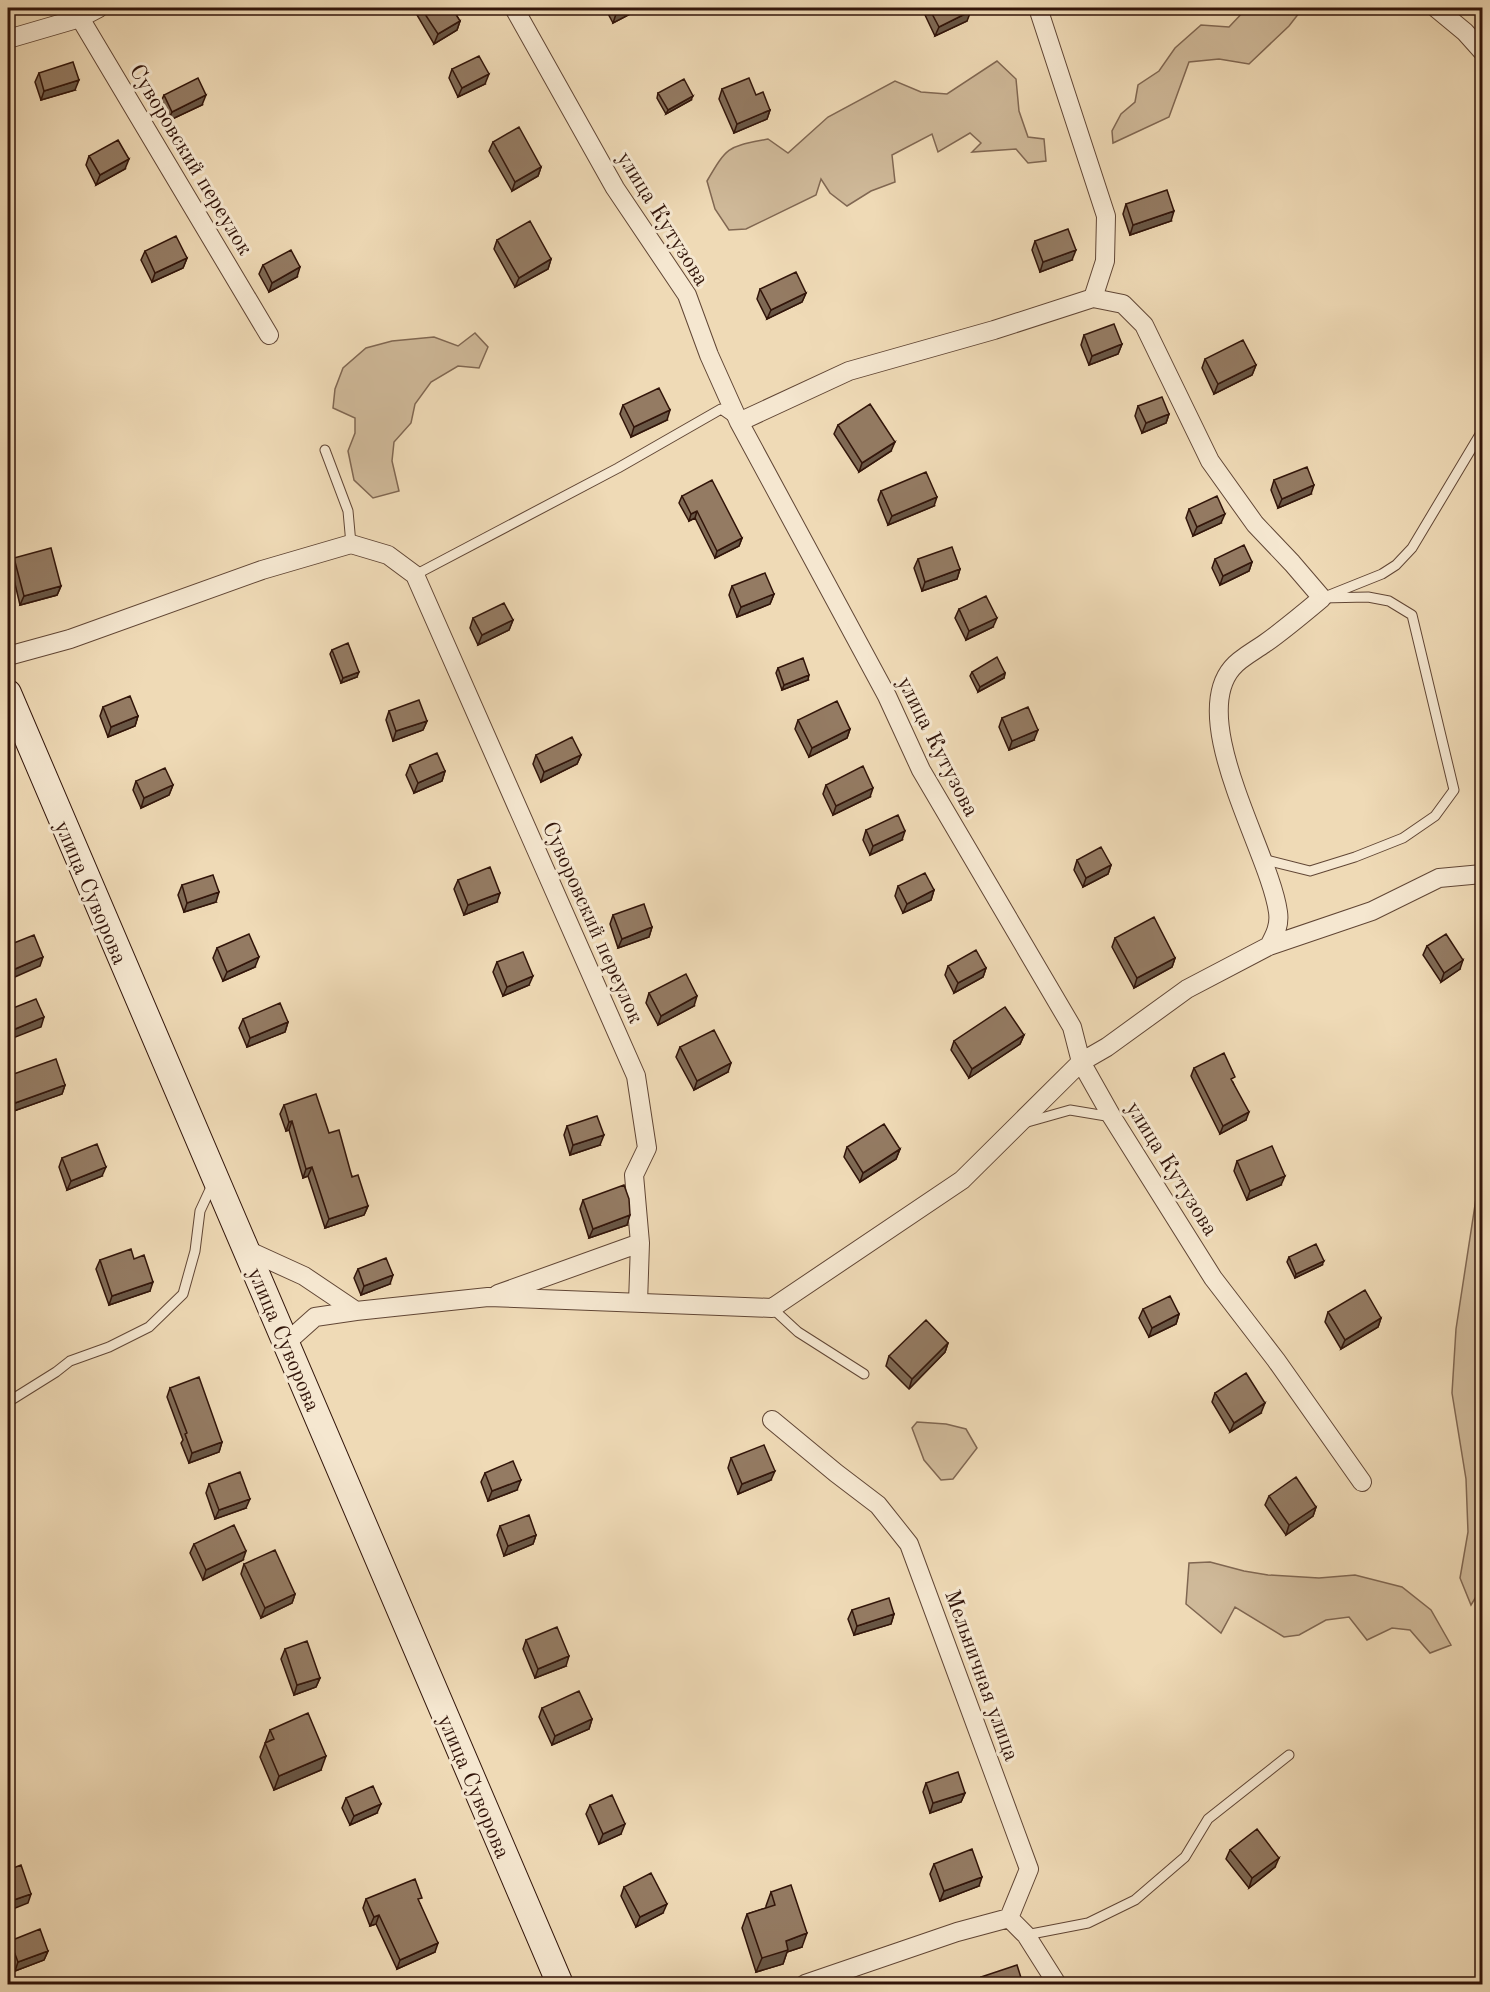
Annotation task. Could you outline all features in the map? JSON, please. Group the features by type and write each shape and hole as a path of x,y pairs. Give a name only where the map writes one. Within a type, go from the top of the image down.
{"street":[{"path":"8,39 77,13 99,8"},
{"name":"улица Кутузова","path":"514,8 615,188 687,295 709,355 739,422 887,696 921,770 1072,1027 1081,1062 1112,1117 1213,1278 1276,1360 1362,1482"},
{"path":"1038,8 1106,216 1105,261 1093,298"},
{"path":"1436,8 1466,32 1482,51"},
{"name":"Суворовский переулок","path":"77,13 269,335"},
{"path":"739,422 849,370 994,330 1093,298 1124,304 1144,325 1210,461 1255,524 1322,598 1232,668 1221,688 1218,711 1227,761 1241,808 1270,881 1278,913 1277,932 1269,946"},
{"path":"8,656 70,639 262,570 351,544 388,555 415,575"},
{"name":"Суворовский переулок","path":"415,575 636,1076 647,1148 634,1175 640,1243 638,1303"},
{"name":"улица Суворова","path":"8,693 560,1984"},
{"path":"286,1342 315,1317 488,1297 772,1308 962,1180 1081,1062 1107,1047 1187,989 1269,946 1372,912 1439,878 1482,874"},
{"path":"488,1297 640,1243"},
{"path":"247,1250 304,1276 356,1311"},
{"name":"Мельничная улица","path":"772,1420 878,1505 909,1544 1029,1869 1009,1918"},
{"path":"805,1984 957,1932 1009,1918 1026,1935 1057,1984"}],"lane":[{"path":"415,575 618,468 721,409 739,422"},
{"path":"1322,598 1382,574 1396,565 1412,548 1430,514 1482,431"},
{"path":"325,450 348,511 351,544"},
{"path":"1261,859 1310,871 1355,857 1403,838 1435,816 1454,790 1412,615 1389,601 1368,597 1322,598"},
{"path":"1019,1124 1070,1110 1112,1117"},
{"path":"8,1402 56,1372 70,1360 109,1347 149,1327 183,1294 195,1251 200,1211 215,1179"},
{"path":"772,1308 798,1332 864,1374"},
{"path":"1026,1935 1088,1923 1135,1900 1185,1857 1208,1819 1289,1755"}],"shaded area":[{"path":"1247,8 1303,8 1289,26 1249,64 1219,59 1189,62 1169,117 1113,143 1112,131 1121,114 1135,102 1138,85 1159,71 1175,48 1201,25 1229,27"},
{"path":"997,61 1016,79 1019,111 1028,137 1044,139 1046,161 1028,163 1016,149 972,152 981,143 970,133 938,152 932,134 892,155 895,182 871,191 847,206 830,193 821,179 816,195 746,229 729,230 715,209 707,181 725,154 737,146 768,139 788,153 828,117 895,81 921,92 947,94"},
{"path":"475,333 488,347 479,368 458,366 431,382 415,404 411,423 394,442 392,461 399,491 373,498 354,480 348,451 355,433 355,418 333,408 335,389 343,368 366,348 392,341 434,337 458,346"},
{"path":"1482,1175 1480,1397 1482,1476 1477,1487 1482,1493 1482,1587 1471,1605 1460,1578 1468,1532 1466,1479 1452,1393 1456,1329 1479,1179"},
{"path":"917,1422 946,1424 966,1429 977,1448 953,1479 941,1480 924,1460 912,1428"},
{"path":"1210,1562 1268,1575 1319,1578 1355,1575 1402,1587 1431,1610 1451,1645 1430,1653 1410,1630 1392,1628 1367,1640 1349,1617 1326,1620 1299,1635 1284,1637 1235,1607 1221,1633 1186,1604 1189,1563"}],"building":[{"path":"421,8 452,8 460,21 438,34"},
{"path":"613,8 628,8 616,14"},
{"path":"929,8 969,8 971,11 939,27"},
{"path":"479,56 489,74 462,88 452,69"},
{"path":"73,62 79,80 44,91 39,73"},
{"path":"198,78 206,95 172,112 164,95"},
{"path":"749,78 756,95 763,92 770,110 737,124 722,89"},
{"path":"684,79 693,96 668,110 658,93"},
{"path":"519,127 541,167 515,182 493,142"},
{"path":"118,140 129,159 100,175 89,156"},
{"path":"1167,190 1174,211 1133,225 1126,204"},
{"path":"530,221 551,259 519,278 497,240"},
{"path":"1068,229 1076,250 1043,262 1035,241"},
{"path":"176,236 187,258 155,273 145,251"},
{"path":"291,250 300,267 272,283 263,265"},
{"path":"796,272 806,293 771,310 760,289"},
{"path":"1114,324 1122,344 1092,356 1084,335"},
{"path":"1243,340 1256,365 1218,384 1205,359"},
{"path":"659,388 670,410 634,427 623,405"},
{"path":"1162,397 1169,414 1146,423 1138,406"},
{"path":"870,404 895,442 862,463 838,425"},
{"path":"1307,467 1314,485 1282,499 1274,480"},
{"path":"926,472 937,497 892,516 881,491"},
{"path":"712,480 742,538 717,551 697,511 691,514 682,496"},
{"path":"1217,496 1225,514 1197,527 1189,509"},
{"path":"1244,545 1252,562 1223,576 1215,559"},
{"path":"952,547 960,569 925,582 918,559"},
{"path":"51,548 61,586 24,596 14,558"},
{"path":"765,573 774,594 741,607 732,586"},
{"path":"986,596 997,618 969,631 959,609"},
{"path":"504,603 513,620 482,635 473,618"},
{"path":"348,643 359,672 343,678 332,650"},
{"path":"997,657 1005,673 980,687 972,672"},
{"path":"803,658 809,675 784,685 778,668"},
{"path":"130,696 138,716 111,727 103,707"},
{"path":"419,700 427,721 396,731 389,711"},
{"path":"837,701 850,729 812,748 798,720"},
{"path":"1028,707 1038,730 1012,741 1002,718"},
{"path":"572,737 581,755 544,772 536,755"},
{"path":"437,753 445,771 418,783 410,765"},
{"path":"863,766 873,788 836,806 826,785"},
{"path":"165,768 173,785 144,798 136,781"},
{"path":"898,815 905,831 873,846 866,830"},
{"path":"1101,847 1111,865 1086,878 1077,860"},
{"path":"490,867 500,893 468,905 458,880"},
{"path":"925,873 934,890 907,904 898,886"},
{"path":"213,875 219,892 187,903 182,885"},
{"path":"644,904 652,927 622,939 613,915"},
{"path":"1154,917 1175,958 1137,978 1115,938"},
{"path":"249,934 259,957 227,972 217,948"},
{"path":"1446,934 1463,960 1444,973 1427,946"},
{"path":"34,935 43,957 8,972 8,941 9,945"},
{"path":"976,950 986,968 958,983 948,966"},
{"path":"523,952 533,976 507,987 497,962"},
{"path":"686,974 697,996 661,1016 649,993"},
{"path":"36,999 44,1017 8,1032 8,1010"},
{"path":"280,1003 288,1022 250,1038 243,1019"},
{"path":"1005,1007 1024,1035 972,1069 954,1041"},
{"path":"714,1030 731,1063 697,1081 680,1047"},
{"path":"1224,1053 1235,1077 1231,1079 1249,1112 1223,1126 1194,1068"},
{"path":"56,1059 65,1085 15,1103 8,1076"},
{"path":"316,1094 329,1133 339,1130 352,1177 358,1175 368,1206 329,1219 312,1167 306,1169 292,1121 289,1122 284,1105"},
{"path":"597,1116 604,1135 573,1145 567,1126"},
{"path":"884,1124 900,1149 863,1173 847,1147"},
{"path":"97,1144 106,1167 71,1181 62,1158"},
{"path":"1272,1146 1285,1176 1250,1191 1237,1161"},
{"path":"624,1185 629,1199 630,1215 593,1229 583,1200"},
{"path":"1316,1244 1324,1261 1296,1274 1289,1257"},
{"path":"131,1249 134,1259 144,1255 153,1282 112,1296 100,1260"},
{"path":"386,1258 393,1275 364,1286 358,1269"},
{"path":"1365,1290 1381,1318 1345,1340 1328,1312"},
{"path":"1170,1296 1179,1314 1152,1328 1143,1309"},
{"path":"926,1320 948,1343 912,1379 889,1356"},
{"path":"1246,1373 1265,1403 1234,1423 1215,1393"},
{"path":"199,1377 222,1442 192,1453 170,1388"},
{"path":"764,1445 775,1471 742,1484 731,1458"},
{"path":"513,1461 521,1480 492,1491 485,1473"},
{"path":"240,1472 250,1499 219,1510 209,1484"},
{"path":"1296,1477 1316,1507 1289,1525 1269,1496"},
{"path":"529,1515 536,1535 508,1546 500,1526"},
{"path":"234,1525 246,1551 206,1570 194,1544"},
{"path":"275,1550 295,1594 265,1608 244,1564"},
{"path":"889,1598 894,1614 857,1626 852,1610"},
{"path":"557,1627 569,1656 538,1669 526,1640"},
{"path":"307,1641 320,1678 297,1685 285,1649"},
{"path":"579,1691 592,1719 555,1736 542,1708"},
{"path":"308,1713 326,1756 279,1776 265,1743 274,1739 270,1730"},
{"path":"958,1772 965,1793 933,1803 926,1783"},
{"path":"373,1786 381,1804 354,1816 346,1798"},
{"path":"612,1795 625,1824 603,1834 590,1805"},
{"path":"1257,1829 1279,1858 1252,1878 1230,1850"},
{"path":"972,1849 982,1877 944,1891 934,1864"},
{"path":"21,1865 31,1894 8,1902 8,1870"},
{"path":"651,1873 667,1904 640,1917 624,1887"},
{"path":"415,1879 422,1898 418,1899 438,1943 400,1960 379,1915 374,1917 366,1899"},
{"path":"791,1885 807,1933 786,1941 788,1950 762,1958 747,1914 775,1905 771,1892"},
{"path":"40,1929 48,1951 18,1962 10,1941"},
{"path":"1017,1965 1023,1984 983,1984 981,1977"}]}
